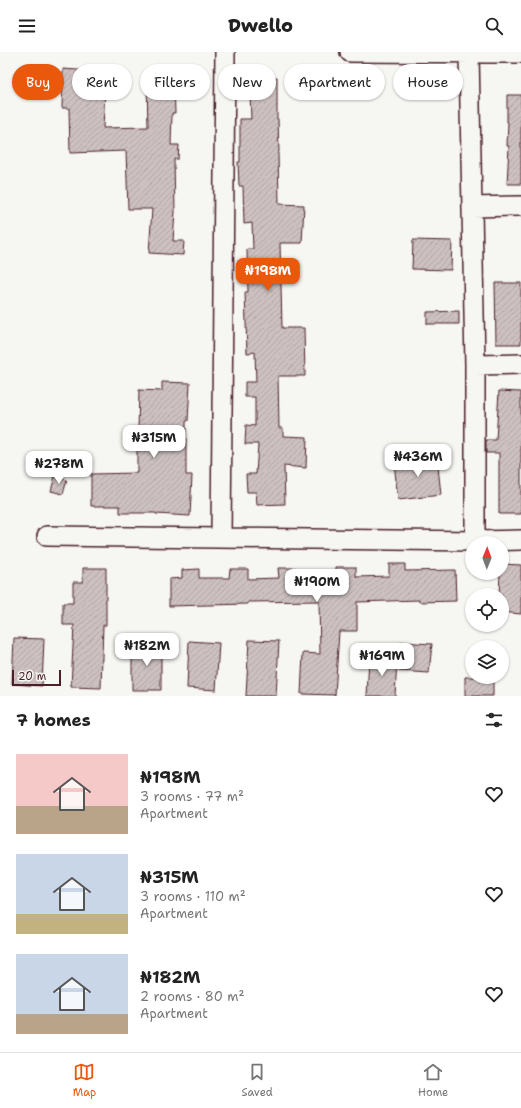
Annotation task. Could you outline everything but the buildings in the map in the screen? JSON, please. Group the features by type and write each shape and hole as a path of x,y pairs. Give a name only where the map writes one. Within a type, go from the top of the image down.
{"street":[{"path":"222,538 225,52"},
{"path":"350,52 521,53"},
{"path":"469,53 475,365 474,536"},
{"path":"472,207 521,206"},
{"path":"475,365 521,364"},
{"path":"47,536 465,540"},
{"path":"509,540 521,540"}]}
